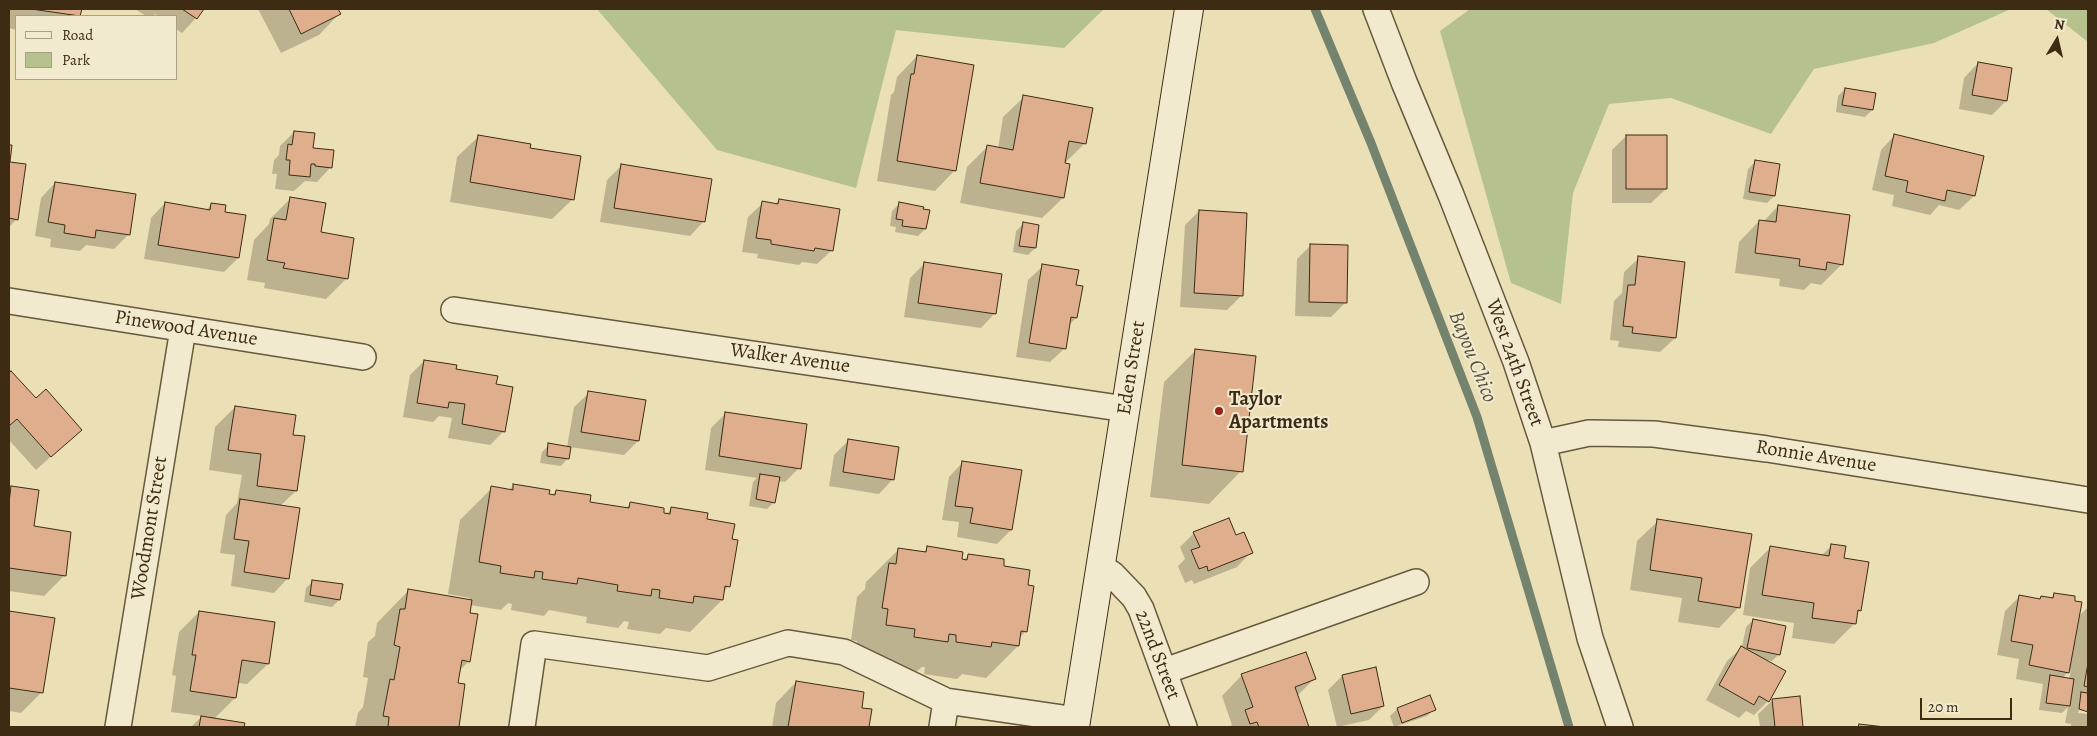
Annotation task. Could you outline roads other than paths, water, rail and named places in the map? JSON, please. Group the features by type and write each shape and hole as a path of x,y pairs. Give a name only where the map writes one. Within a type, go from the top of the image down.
{"street":[{"name":"Eden Street","path":"1076,724 1189,9"},
{"name":"West 24th Street","path":"1376,9 1512,352 1543,442 1590,638 1620,727"},
{"name":"Pinewood Avenue","path":"9,302 363,357"},
{"name":"Walker Avenue","path":"454,310 1126,409"},
{"name":"Woodmont Street","path":"118,727 182,328"},
{"name":"Ronnie Avenue","path":"1543,442 1589,433 1654,434 1766,449 2088,500"},
{"name":"22nd Street","path":"1101,567 1112,574 1134,597 1141,609 1184,727"},
{"path":"1165,671 1416,582"},
{"path":"522,727 534,644 708,668 788,644 844,652 946,701 1076,724"},
{"path":"942,727 946,701"}],"waterway":[{"name":"Bayou Chico","path":"1315,9 1371,143 1477,417 1569,727"}],"place":[{"name":"Taylor Apartments","path":"1219,411"}]}
